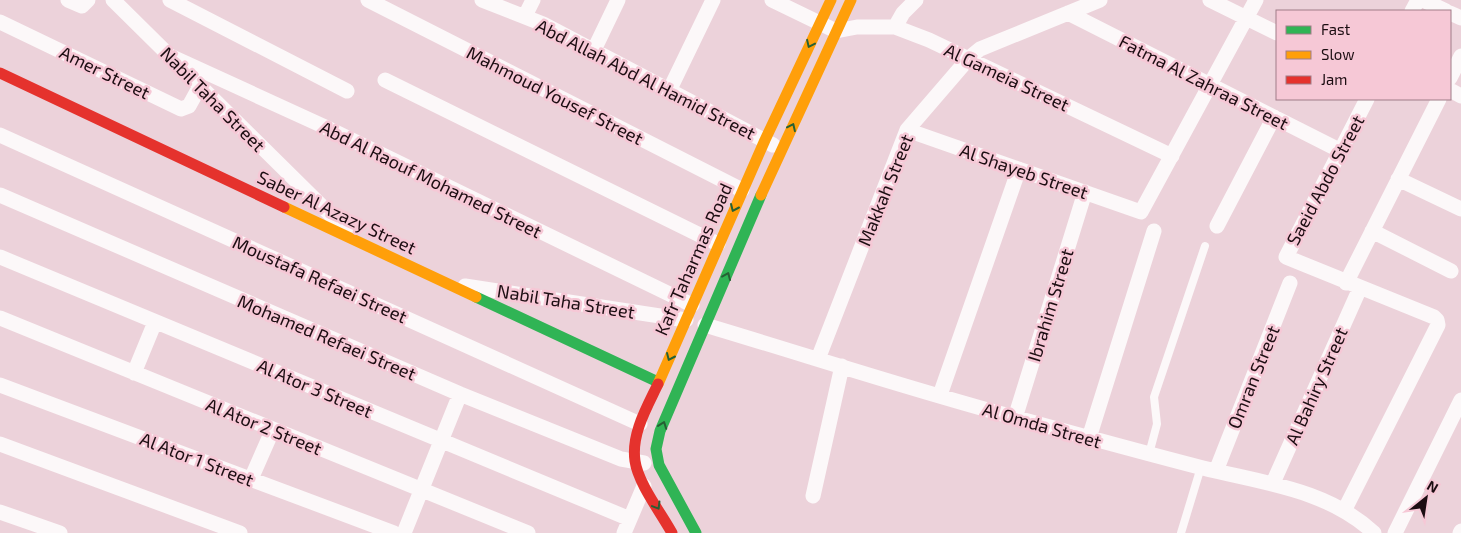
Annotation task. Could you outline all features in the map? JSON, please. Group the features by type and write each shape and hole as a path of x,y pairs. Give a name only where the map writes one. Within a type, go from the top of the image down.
{"street":[{"path":"68,0 82,6 86,5 88,0"},
{"name":"Nabil Taha Street","path":"113,0 356,240"},
{"path":"170,0 347,91"},
{"name":"Mahmoud Yousef Street","path":"368,0 742,190"},
{"name":"Abd Allah Abd Al Hamid Street","path":"482,0 525,16 781,149"},
{"path":"525,16 533,0"},
{"path":"594,52 618,0"},
{"path":"669,91 713,0"},
{"path":"772,0 836,31"},
{"name":"Kafr Taharmas Road","path":"634,463 634,451 640,424 764,140 831,0"},
{"name":"Kafr Taharmas Road","path":"696,533 668,485 658,459 656,449 660,431 781,149 851,0"},
{"path":"895,27 903,13 916,0"},
{"name":"Makkah Street","path":"818,359 907,130 968,58 980,49 1100,0"},
{"path":"1210,0 1276,33"},
{"path":"1172,156 1256,0"},
{"path":"1423,0 1444,10"},
{"name":"Fatma Al Zahraa Street","path":"1068,13 1341,151"},
{"name":"Amer Street","path":"0,22 181,109 189,106 200,86"},
{"name":"Al Gameia Street","path":"836,31 857,27 895,27 968,58 1172,156"},
{"name":"Abd Al Raouf Mohamed Street","path":"168,55 323,126 692,305"},
{"path":"1451,76 1461,56"},
{"name":"Saber Al Azazy Street","path":"0,74 658,382"},
{"path":"385,80 718,244"},
{"name":"Saeid Abdo Street","path":"1353,285 1289,260 1286,257 1367,100"},
{"name":"Al Bahiry Street","path":"1273,483 1353,285 1372,231 1438,100"},
{"path":"1218,226 1274,117"},
{"name":"Al Shayeb Street","path":"907,130 1141,212 1172,156"},
{"name":"Moustafa Refaei Street","path":"0,135 640,424"},
{"path":"940,395 1019,169"},
{"path":"1398,179 1460,208"},
{"name":"Ibrahim Street","path":"1015,418 1085,192"},
{"name":"Mohamed Refaei Street","path":"0,195 460,394 634,463"},
{"path":"1089,438 1154,231"},
{"path":"1372,231 1451,271"},
{"name":"Al Ator 3 Street","path":"0,257 441,441 627,526"},
{"name":"Nabil Taha Street","path":"447,283 686,320"},
{"name":"Omran Street","path":"1208,469 1290,283"},
{"path":"1344,511 1438,325 1438,320 1434,317 1353,285"},
{"name":"Al Ator 2 Street","path":"0,318 528,533"},
{"path":"134,373 155,322"},
{"name":"Al Omda Street","path":"705,325 1015,418 1208,469 1273,483 1313,497 1344,511 1374,533"},
{"path":"814,496 842,366"},
{"name":"Al Ator 1 Street","path":"0,385 394,533"},
{"path":"404,533 460,394"},
{"path":"1395,533 1461,400"},
{"path":"251,479 274,429"},
{"path":"0,444 240,533"},
{"path":"658,459 650,462 634,463 644,486 672,533"},
{"path":"627,526 644,486"},
{"path":"0,512 60,533"}],"lane":[{"path":"1149,454 1157,424 1154,398 1205,246"},
{"path":"1181,533 1208,469"}],"traffic: fast":[{"path":"696,533 659,465 656,449 660,431 761,195"},
{"path":"476,297 658,382"}],"traffic: slow":[{"path":"658,384 765,140 831,0"},
{"path":"761,195 851,0"},
{"path":"284,207 476,297"}],"traffic: jam":[{"path":"0,73 284,207"},
{"path":"658,384 645,411 635,441 634,451 640,479 672,533"}]}
